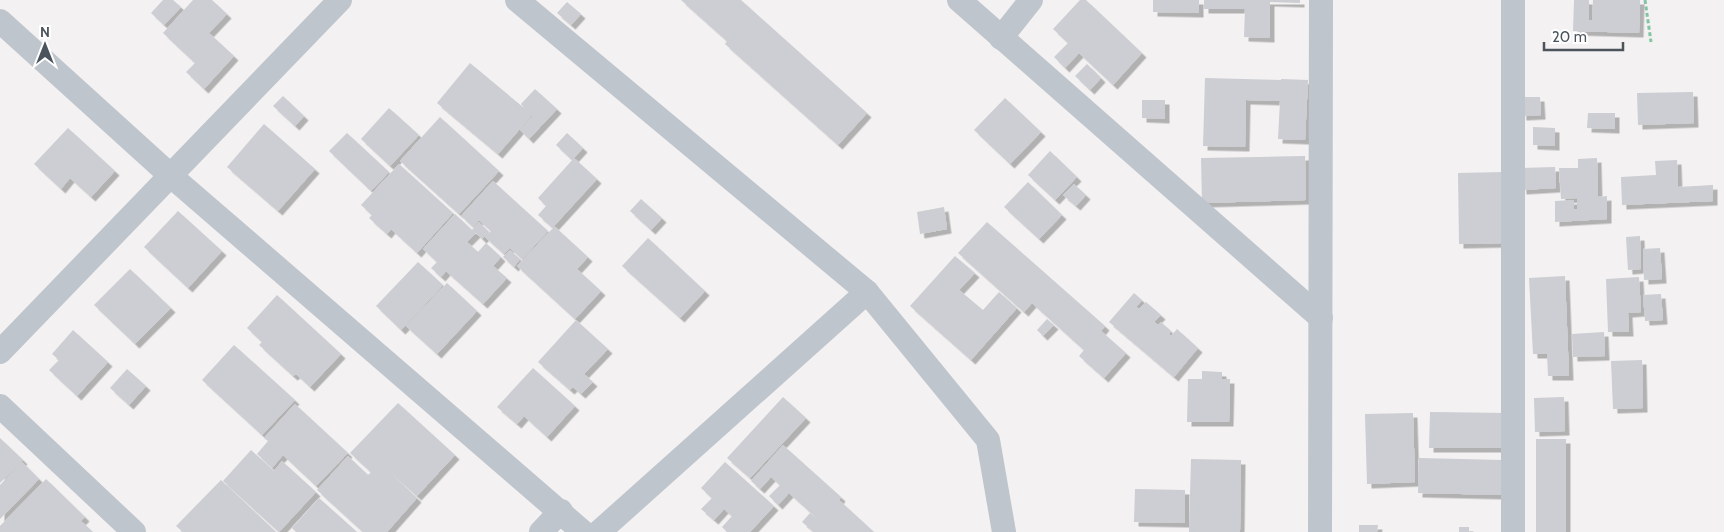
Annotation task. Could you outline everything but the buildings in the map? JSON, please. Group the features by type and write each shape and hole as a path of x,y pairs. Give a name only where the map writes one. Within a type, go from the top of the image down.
{"street":[{"path":"0,352 340,0"},
{"path":"517,0 867,292 988,440 1004,532"},
{"path":"959,0 1321,318"},
{"path":"1001,38 1031,0"},
{"path":"1320,532 1321,0"},
{"path":"1513,0 1513,532"},
{"path":"0,21 171,176 561,511 583,532"},
{"path":"599,532 867,292"},
{"path":"0,406 134,532"},
{"path":"541,532 561,511"}],"path":[{"path":"1645,0 1651,42"}]}
